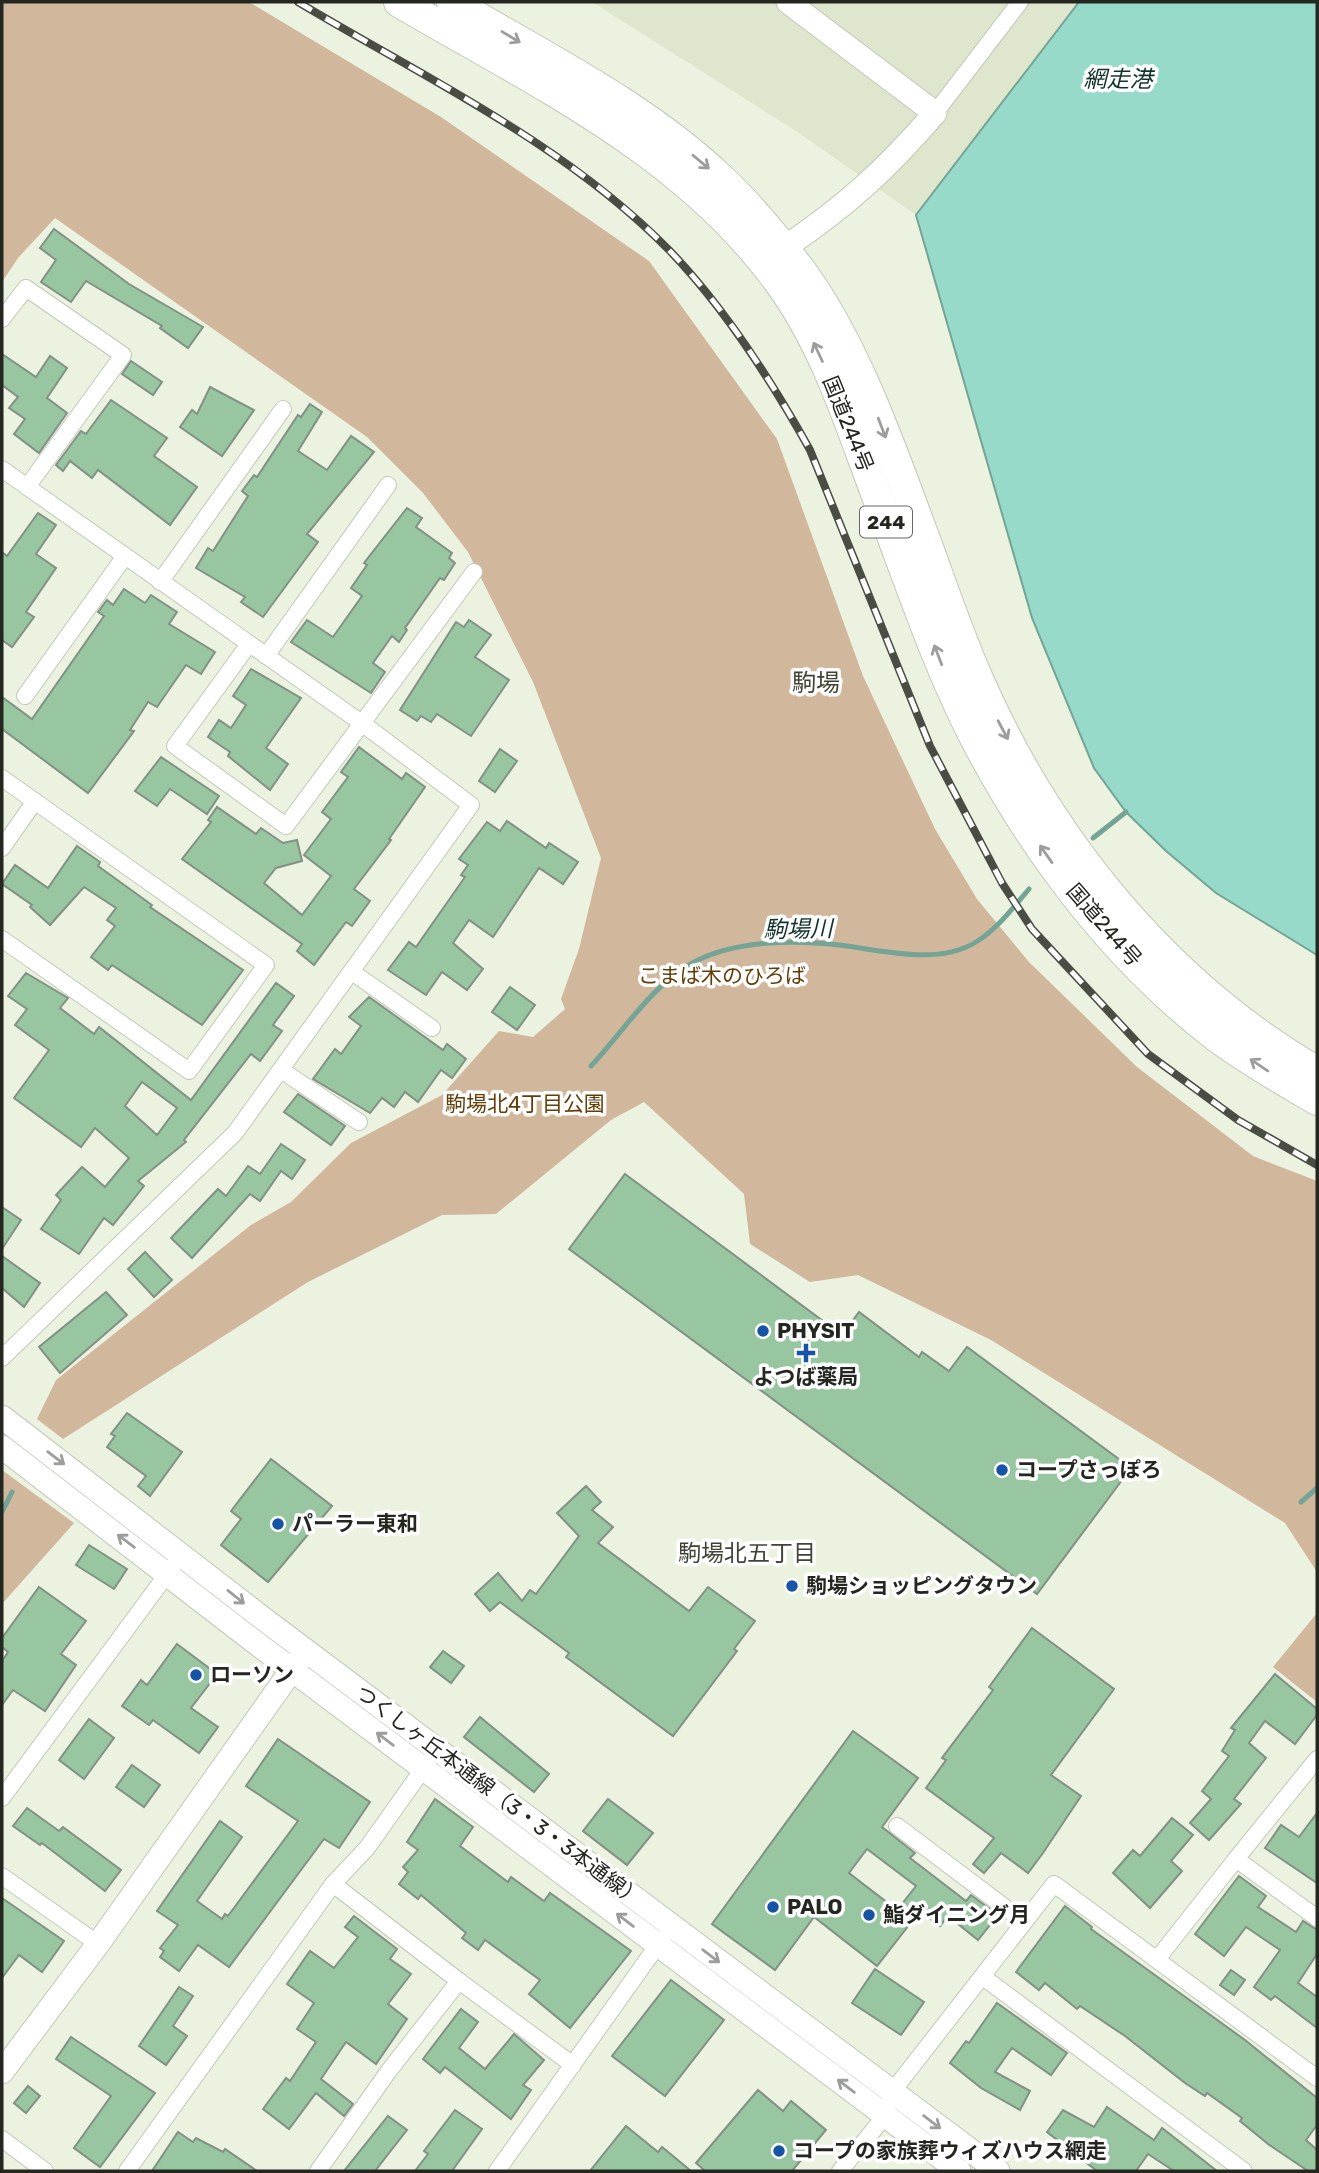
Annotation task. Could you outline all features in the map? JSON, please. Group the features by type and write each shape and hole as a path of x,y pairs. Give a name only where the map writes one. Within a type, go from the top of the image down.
{"highway":[{"name":"国道244号","path":"399,2 618,130 714,206 746,242 779,282 806,326 831,379 951,687 1003,789 1033,835 1102,926 1175,1001 1217,1037 1317,1100"},
{"name":"国道244号","path":"452,2 624,106 679,144 721,178 784,248 813,289 863,386 979,680 1027,774 1055,818 1091,872 1159,951 1226,1010 1269,1042 1317,1072"}],"street":[{"path":"788,2 935,113"},
{"path":"784,248 877,178 935,113 1020,2"},
{"path":"2,319 26,288 123,355 27,487"},
{"path":"160,582 284,409"},
{"path":"2,469 363,724 471,805 235,1133 2,1358"},
{"path":"266,656 388,485"},
{"path":"24,696 125,556"},
{"path":"249,644 175,746 286,826 474,572"},
{"path":"2,778 266,965 189,1070 2,939"},
{"path":"2,848 35,801"},
{"path":"352,972 432,1028"},
{"path":"281,1070 359,1122"},
{"name":"つくしヶ丘本通線（3・3・3本通線）","path":"2,1417 434,1747 998,2171"},
{"name":"つくしヶ丘本通線（3・3・3本通線）","path":"2,1447 959,2171"},
{"path":"2,1798 181,1554"},
{"path":"2,2072 98,1944 306,1650"},
{"path":"127,2171 333,1884 367,1848 425,1769 434,1747"},
{"path":"1158,1958 1317,1759"},
{"path":"897,1825 1023,1922"},
{"path":"1236,1859 1317,1918"},
{"path":"2,1876 98,1944"},
{"path":"333,1884 573,2065"},
{"path":"840,2171 885,2116 892,2092 1055,1884 1317,2078"},
{"path":"498,2171 672,1926"},
{"path":"984,1977 1244,2171"},
{"path":"318,2171 388,2072 459,1981"},
{"path":"2,2139 45,2171"}],"shaded area":[{"path":"592,2 1079,2 916,215 799,133"}],"green space":[{"name":"こまば木のひろば","path":"2,2 249,2 441,117 649,261 777,439 863,676 935,829 977,899 1029,962 1137,1067 1253,1156 1317,1181 1317,1572 1285,1523 991,1340 858,1275 810,1282 750,1244 744,1194 644,1102 611,1120 496,1214 442,1215 308,1282 63,1439 37,1419 56,1380 251,1225 291,1202 351,1143 442,1095 499,1031 533,1037 565,1009 561,999 579,949 601,858 533,682 468,552 423,493 367,437 55,218 18,258 2,282"},
{"path":"2,1470 74,1523 2,1604"},
{"path":"1317,1613 1317,1702 1273,1667"}],"water":[{"name":"網走港","path":"1079,2 1317,2 1317,955 1216,893 1166,851 1126,812 1094,768 1032,618 916,215"}],"building":[{"path":"54,229 129,284 203,327 188,348 160,328 162,326 86,281 71,302 41,282 56,260 40,248"},
{"path":"2,354 36,377 50,356 67,368 47,398 67,413 39,453 14,434 25,419 9,408 18,397 2,385"},
{"path":"131,361 162,382 153,395 122,374"},
{"path":"210,387 254,410 222,456 180,427 192,410 197,414"},
{"path":"111,400 167,438 154,456 197,487 170,525 98,470 92,478 70,461 63,471 56,465 81,431 86,434"},
{"path":"310,404 322,412 298,451 327,470 351,436 374,452 307,534 318,542 263,617 241,602 245,597 196,568 208,548 213,551 248,496 242,491 254,475 257,477 298,415 301,417"},
{"path":"407,508 422,518 416,527 452,553 449,558 455,563 444,580 440,578 405,628 407,630 399,642 392,636 373,663 385,672 371,693 291,642 307,620 333,637 362,596 351,588 367,565 364,563"},
{"path":"38,513 56,525 36,554 56,568 26,612 34,617 12,647 2,640 2,552 7,556"},
{"path":"124,589 145,603 151,595 177,612 169,624 215,652 201,674 186,665 157,707 148,702 130,730 134,731 88,793 2,729 2,697 32,719 104,616 98,612 107,600 113,605"},
{"path":"469,620 491,635 475,657 509,680 471,736 437,714 431,722 421,716 417,721 400,710 456,622 464,627"},
{"path":"251,669 301,698 266,748 288,764 270,790 228,756 230,752 208,737 219,720 231,728 246,705 233,696"},
{"path":"359,747 402,779 406,773 425,787 389,839 391,840 354,889 370,901 352,926 346,922 314,965 297,951 302,944 182,859 211,822 208,820 217,807 256,834 261,828 283,843 297,840 302,861 276,868 264,883 302,915 331,876 304,855 331,819 322,812 348,777 341,772"},
{"path":"500,749 517,761 495,792 479,781"},
{"path":"161,757 219,796 207,814 170,789 157,806 135,791"},
{"path":"507,821 546,848 549,843 578,862 563,884 539,868 493,937 469,920 453,943 483,969 467,990 442,972 426,995 388,970 409,942 416,947 465,877 461,875 468,865 459,859 487,822 500,831"},
{"path":"77,846 100,862 98,866 152,905 150,907 243,970 202,1025 112,965 108,970 91,957 115,926 107,920 116,908 84,887 50,925 30,907 32,905 2,884 15,865 48,888"},
{"path":"26,973 68,998 60,1008 94,1034 99,1027 191,1100 276,983 294,996 273,1025 282,1031 260,1061 251,1054 184,1140 186,1142 138,1181 144,1186 113,1225 104,1218 79,1254 41,1229 61,1200 56,1195 82,1167 105,1187 129,1158 95,1128 81,1147 14,1098 49,1050 15,1025 27,1009 8,996","holes":["142,1082 177,1108 157,1135 125,1106"]},
{"path":"510,987 535,1005 517,1030 492,1012"},
{"path":"369,997 443,1050 447,1044 466,1059 452,1078 441,1070 418,1102 405,1092 394,1107 382,1098 370,1113 313,1079 335,1049 341,1054 361,1026 349,1017"},
{"path":"298,1094 345,1126 331,1145 284,1112"},
{"path":"281,1144 305,1160 292,1179 281,1171 260,1201 250,1194 192,1258 171,1238 218,1189 226,1196 248,1166 260,1174"},
{"path":"625,1174 842,1335 859,1312 919,1357 922,1352 949,1371 967,1347 1131,1468 1037,1594 569,1249"},
{"path":"2,1207 21,1220 2,1249"},
{"path":"145,1252 172,1280 154,1297 128,1269"},
{"path":"2,1256 40,1283 24,1307 2,1288"},
{"path":"106,1292 127,1315 60,1373 39,1347"},
{"path":"127,1413 182,1452 150,1496 138,1486 146,1476 107,1447 115,1436 111,1434"},
{"name":"パーラー東和","path":"271,1459 332,1506 268,1582 221,1545 241,1519 231,1511"},
{"path":"586,1486 601,1502 592,1510 613,1527 598,1543 689,1611 708,1587 755,1621 734,1649 737,1651 673,1736 566,1657 569,1653 500,1602 490,1611 475,1594 498,1573 522,1601 530,1590 536,1594 579,1536 557,1513"},
{"path":"89,1545 127,1569 114,1589 76,1565"},
{"path":"39,1587 86,1621 61,1654 76,1665 45,1711 13,1690 2,1705 2,1661 8,1652 2,1647 2,1638"},
{"path":"1032,1628 1114,1689 1051,1775 1081,1796 1043,1853 1028,1873 1001,1853 984,1873 973,1864 994,1838 926,1788 946,1760 942,1758 993,1690 989,1687"},
{"path":"177,1644 217,1674 191,1708 218,1727 199,1753 153,1720 149,1725 122,1706 141,1680 147,1685"},
{"path":"443,1651 464,1666 451,1683 430,1667"},
{"path":"1275,1674 1317,1709 1317,1715 1295,1744 1265,1721 1249,1743 1266,1758 1234,1799 1241,1804 1209,1840 1190,1823 1211,1799 1202,1791 1229,1756 1222,1751 1235,1730 1231,1728"},
{"path":"480,1717 549,1774 534,1792 464,1737"},
{"path":"89,1719 114,1738 84,1779 59,1760"},
{"path":"853,1731 918,1778 882,1827 915,1853 910,1858 966,1901 971,1895 998,1915 978,1940 948,1916 940,1926 920,1911 877,1966 814,1917 775,1970 712,1924","holes":["867,1849 916,1886 897,1910 849,1873"]},
{"path":"278,1739 370,1802 339,1848 324,1839 229,1967 198,1945 179,1971 160,1957 164,1951 160,1948 178,1925 157,1911 220,1821 242,1837 197,1901 222,1919 225,1914 228,1916 298,1821 246,1786"},
{"path":"132,1765 160,1785 144,1807 116,1787"},
{"path":"435,1799 473,1827 460,1846 508,1882 511,1877 544,1901 550,1893 631,1951 570,2028 529,1994 540,1980 485,1940 478,1950 462,1938 466,1933 421,1895 418,1899 399,1884 408,1872 403,1867 418,1850 407,1842"},
{"path":"608,1799 653,1833 627,1865 583,1831"},
{"path":"27,1808 59,1831 63,1827 121,1870 105,1891 42,1843 40,1845 13,1826"},
{"path":"1317,1813 1317,1883 1265,1848 1281,1825 1299,1837"},
{"path":"1172,1818 1193,1835 1171,1861 1182,1871 1150,1908 1113,1873 1133,1850 1140,1856"},
{"path":"1239,1876 1266,1896 1258,1907 1296,1932 1303,1921 1317,1930 1317,1954 1298,1983 1317,1997 1317,2028 1275,1996 1271,2000 1254,1987 1280,1950 1246,1927 1224,1956 1195,1934"},
{"path":"2,1898 64,1941 42,1972 19,1955 2,1978"},
{"path":"1065,1906 1092,1927 1091,1929 1245,2040 1317,2098 1317,2125 1306,2140 1317,2150 1317,2171 1308,2171 1268,2144 1240,2121 1242,2118 1207,2093 1205,2096 1185,2083 1125,2036 1080,2006 1077,2009 1045,1983 1039,1990 1016,1972"},
{"path":"354,1916 397,1949 390,1959 411,1974 388,2004 407,2019 376,2064 346,2042 321,2079 353,2104 344,2116 316,2093 289,2129 263,2109 286,2078 290,2081 316,2042 297,2029 314,2003 287,1984 310,1951 334,1968 358,1937 345,1927"},
{"path":"875,1969 924,2002 901,2035 852,2003"},
{"path":"1231,1970 1245,1980 1234,1995 1220,1985"},
{"path":"671,1980 724,2020 665,2096 612,2056"},
{"path":"179,1987 193,1996 173,2026 187,2036 166,2065 139,2046"},
{"path":"997,2003 1067,2053 1051,2075 1012,2048 995,2072 1030,2091 1020,2110 981,2088 950,2063 966,2041 969,2043"},
{"path":"461,2009 478,2022 459,2048 485,2069 514,2034 544,2060 523,2085 531,2090 511,2119 445,2067 440,2073 423,2059"},
{"path":"71,2037 155,2093 100,2167 74,2148 111,2096 56,2059"},
{"path":"28,2086 40,2096 26,2113 14,2103"},
{"path":"758,2090 783,2111 791,2101 826,2130 792,2171 705,2171 696,2163"},
{"path":"1107,2107 1154,2140 1162,2128 1217,2171 1174,2171 1148,2154 1136,2171 1097,2171 1047,2132 1063,2110 1094,2127"},
{"path":"455,2110 482,2129 452,2171 415,2171 428,2154 424,2151"},
{"path":"388,2116 407,2130 375,2171 344,2171"},
{"path":"626,2126 658,2152 662,2147 691,2171 590,2171"},
{"path":"178,2132 193,2142 196,2138 223,2152 225,2149 257,2171 152,2171"}],"waterway":[{"name":"駒場川","path":"1093,838 1126,812"},
{"name":"駒場川","path":"591,1066 666,981 712,954 748,945 785,942 839,945 890,953 944,953 961,949 984,937 1029,889"},
{"path":"1301,1502 1317,1488"},
{"name":"駒場川","path":"2,1512 12,1492"}],"railway":[{"path":"298,2 492,114 539,145 585,177 628,212 690,272 746,346 810,450 930,746 1002,883 1032,929 1148,1054 1238,1120 1317,1165"}],"place":[{"name":"PHYSIT","path":"763,1331"},
{"name":"よつば薬局","path":"806,1353"},
{"name":"コープさっぽろ","path":"1002,1470"},
{"name":"パーラー東和","path":"278,1524"},
{"name":"駒場ショッピングタウン","path":"792,1586"},
{"name":"ローソン","path":"196,1675"},
{"name":"PALO","path":"773,1907"},
{"name":"鮨ダイニング月","path":"869,1915"},
{"name":"コープの家族葬ウィズハウス網走","path":"779,2151"}],"district":[{"name":"駒場","path":"816,683"},
{"name":"駒場北五丁目","path":"747,1553"}],"park label":[{"name":"駒場北4丁目公園","path":"525,1104"}]}
